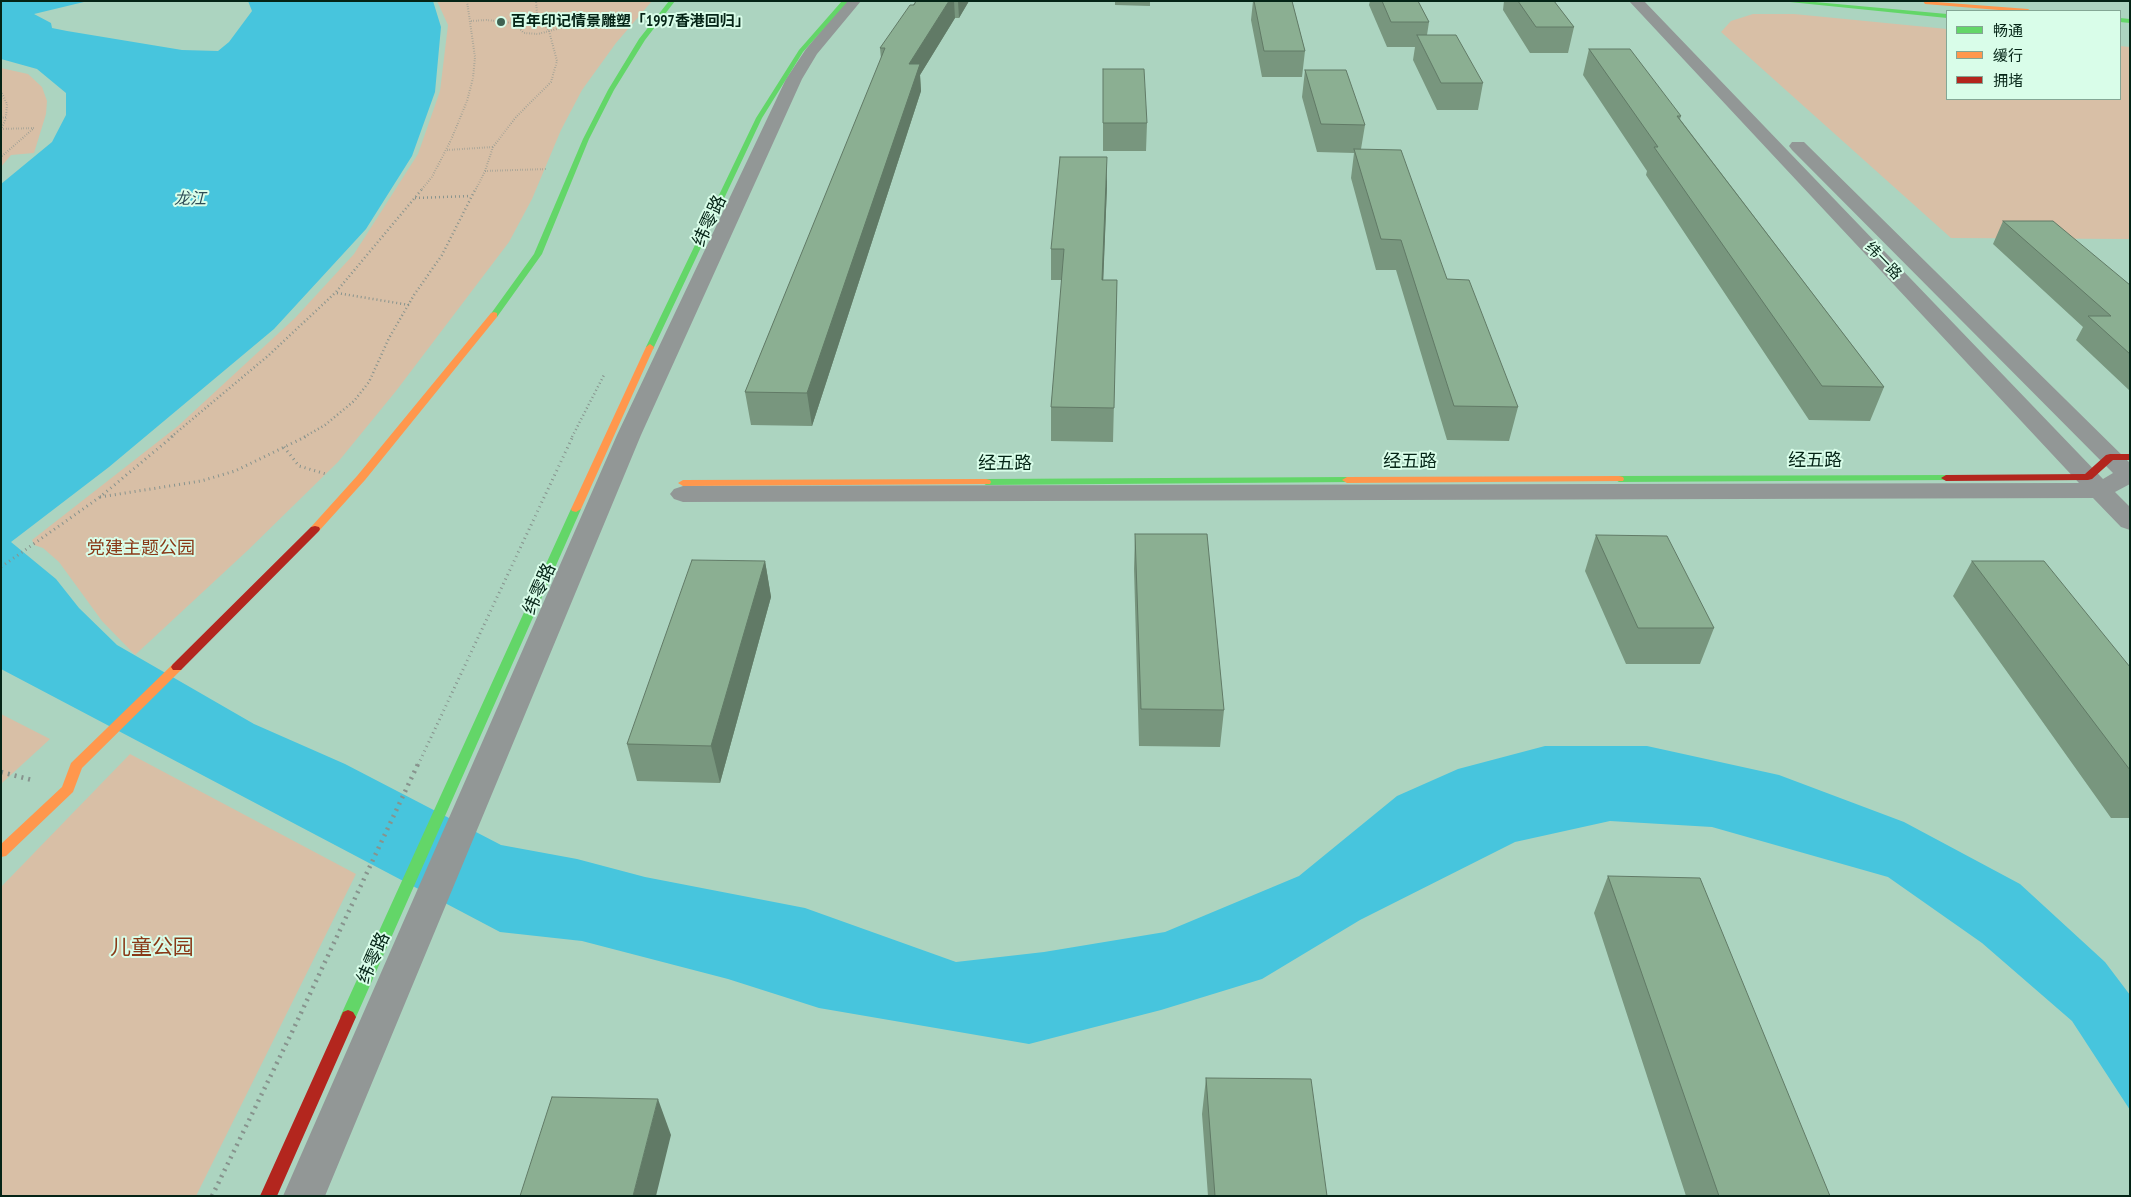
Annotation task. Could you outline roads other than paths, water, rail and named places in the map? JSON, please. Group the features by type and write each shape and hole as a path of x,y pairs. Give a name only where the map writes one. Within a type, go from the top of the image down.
{"street":[{"name":"纬零路","path":"268,1196 609,435 759,118 782,78 802,51 845,1"},
{"name":"纬零路","path":"304,1196 629,435 794,79 811,52 854,1"},
{"name":"纬一路","path":"1636,1 2130,522"},
{"name":"纬一路","path":"1654,1 2110,456 2129,470"},
{"path":"1783,1 1946,16"},
{"path":"1922,1 2017,10"},
{"path":"1,852 68,788 76,766 201,644 319,524 361,478 508,297 538,254 576,168 586,139 611,90 642,39 669,5"},
{"path":"2094,484 2110,456"},
{"path":"683,489 2094,484 2129,470"}],"water":[{"name":"龙江","path":"1,1 88,1 34,14 51,23 52,28 182,50 218,51 229,42 252,11 248,1 433,1 441,27 435,92 412,156 366,229 274,329 109,467 11,542 56,579 79,608 117,645 254,724 345,764 501,845 577,859 645,877 805,908 956,962 1044,952 1165,932 1299,876 1397,796 1458,769 1545,746 1647,746 1779,775 1904,822 2020,884 2105,962 2130,995 2130,1110 2072,1021 1982,943 1888,877 1712,827 1610,821 1515,842 1360,920 1262,979 1161,1010 1029,1044 819,1008 728,979 582,941 500,932 1,669 1,184 52,142 66,115 66,93 37,69 1,59"}],"place":[{"name":"百年印记情景雕塑「1997香港回归」","path":"501,22"}],"park label":[{"name":"党建主题公园","path":"141,549"},
{"name":"儿童公园","path":"152,948"}]}
